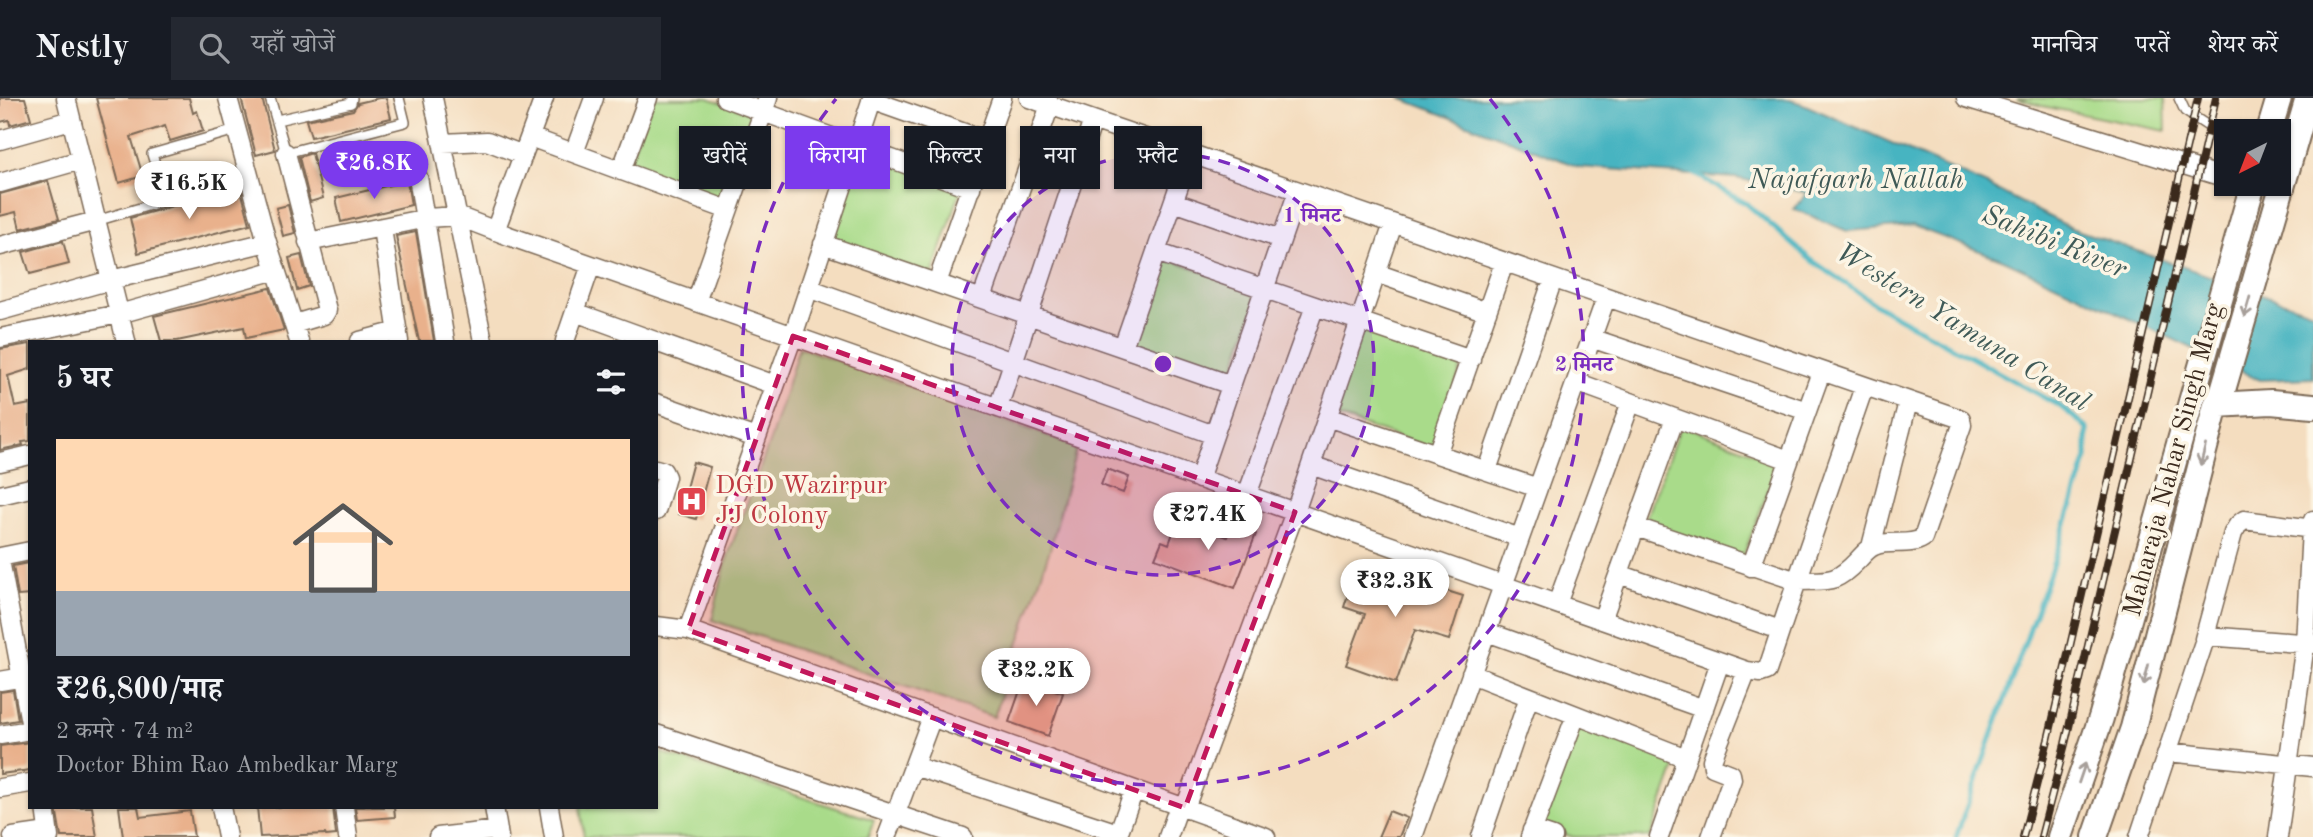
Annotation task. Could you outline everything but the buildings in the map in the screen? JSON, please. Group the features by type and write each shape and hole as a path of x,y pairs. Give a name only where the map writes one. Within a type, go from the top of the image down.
{"main road":[{"path":"2273,119 2279,98"},
{"name":"Maharaja Nahar Singh Marg","path":"2291,155 2308,98"},
{"name":"Maharaja Nahar Singh Marg","path":"2060,837 2101,718 2247,196"},
{"name":"Maharaja Nahar Singh Marg","path":"2095,837 2133,728 2219,397 2279,196"},
{"path":"2219,397 2313,406"}],"street":[{"path":"66,98 126,340"},
{"path":"228,98 267,242 296,332 324,315 327,310 286,153"},
{"path":"433,98 483,340"},
{"path":"495,231 544,98"},
{"path":"574,153 594,98"},
{"path":"621,171 648,98"},
{"path":"724,98 766,105 812,126"},
{"path":"992,126 1002,98"},
{"path":"1029,98 1114,127"},
{"path":"1966,98 2214,173"},
{"path":"862,126 871,99 946,126"},
{"path":"696,302 766,105"},
{"path":"982,298 1050,105"},
{"path":"0,140 71,120"},
{"path":"998,408 1093,120"},
{"path":"530,137 728,210"},
{"path":"442,143 487,141 523,155"},
{"path":"1202,158 1961,419 1962,425 1923,538 1915,542 1871,547 1843,576 1836,579 1797,581 1636,527"},
{"path":"0,183 81,160"},
{"path":"418,177 427,218 445,340"},
{"path":"688,630 793,336 842,189"},
{"path":"937,283 971,189"},
{"path":"1123,347 1178,189"},
{"path":"1199,479 1298,191"},
{"path":"1174,202 1282,239"},
{"path":"308,242 427,218 457,216 1503,586 1720,662 1761,673 1767,671 1864,387"},
{"path":"0,246 96,221"},
{"path":"1168,837 1182,807 1295,512 1393,224"},
{"path":"368,340 398,336 382,228"},
{"path":"0,311 111,280 267,242"},
{"path":"823,244 1231,385"},
{"path":"1156,252 1471,359"},
{"path":"1437,454 1504,262"},
{"path":"565,340 591,265"},
{"path":"0,338 119,314 276,270"},
{"path":"1377,273 1487,312"},
{"path":"1487,470 1552,279"},
{"path":"808,288 1214,435"},
{"path":"1413,837 1606,298"},
{"path":"1247,495 1315,306"},
{"path":"575,312 650,340"},
{"path":"1591,338 1807,411"},
{"path":"658,343 775,385"},
{"path":"1751,567 1821,372"},
{"path":"1576,382 1789,460"},
{"path":"1557,604 1631,402"},
{"path":"1871,547 1908,402"},
{"path":"658,404 756,438"},
{"path":"1327,417 1538,488"},
{"path":"1602,620 1675,418"},
{"path":"0,462 28,455"},
{"path":"1311,465 1520,538"},
{"path":"658,470 663,471 666,477 658,505"},
{"path":"0,495 28,488"},
{"path":"2139,837 2204,639 2233,533 2244,520 2312,526 2309,644 2286,764 2277,837"},
{"path":"28,552 1,565 26,677 28,700"},
{"path":"1619,574 1780,630"},
{"path":"658,626 688,630 1182,807 1230,831 1266,837"},
{"path":"1487,632 1704,709"},
{"path":"2204,639 2206,636 2309,644"},
{"path":"1658,837 1720,662"},
{"path":"1711,837 1732,779 1731,774 1713,767 1712,760 1747,671"},
{"path":"1471,674 1686,758"},
{"path":"0,681 26,677"},
{"path":"1481,837 1529,697"},
{"path":"1553,837 1531,833 1576,715"},
{"path":"887,837 932,718"},
{"path":"0,735 28,730"},
{"path":"658,735 896,814 936,833 963,837"},
{"path":"2168,752 2313,767"},
{"path":"914,766 1118,835 1134,790"},
{"path":"0,788 28,783"},
{"path":"13,837 49,834 45,809"},
{"path":"221,809 227,837"},
{"path":"344,809 348,837"},
{"path":"439,837 498,834 494,809"},
{"path":"550,809 554,837"}],"lane":[{"path":"270,98 286,153 405,121 399,98"},
{"path":"277,120 351,103 352,98"},
{"path":"2179,98 2185,111 2214,130"},
{"path":"166,200 152,154 236,130"},
{"path":"96,221 249,176"}],"highlighted area":[{"path":"793,336 1295,512 1185,808 688,630"}],"green space":[{"path":"651,98 708,98 758,115 754,126 679,126 679,187 627,169"},
{"path":"2017,98 2165,98 2166,131 2042,106"},
{"path":"890,162 904,167 904,189 961,189 932,275 831,241 849,189 890,189"},
{"path":"686,189 733,189 728,203"},
{"path":"1159,256 1260,290 1231,378 1130,344"},
{"path":"1362,326 1463,361 1434,449 1333,415"},
{"path":"799,347 1077,446 1051,546 994,717 712,620 726,561 771,438"},
{"path":"1681,425 1779,462 1742,559 1644,523"},
{"path":"1578,725 1677,762 1650,837 1573,837 1542,826"},
{"path":"658,752 874,820 868,837 584,837 580,809 658,809"}],"water":[{"name":"Najafgarh Nallah","path":"1400,98 1783,98 1803,104 1989,186 2071,228 2313,312 2313,378 2260,380 2004,260 1913,226 1847,231 1794,209 1808,193 1736,178 1579,167"}],"waterway":[{"name":"Western Yamuna Canal","path":"1692,172 1747,204 1810,259 1878,306 2061,407 2087,428 2087,458 2054,561 1956,837"}],"railway":[{"path":"2023,837 2198,98"},
{"path":"2041,837 2216,98"}],"place":[{"name":"DGD Wazirpur JJ Colony","path":"692,501"}],"water label":[{"name":"Sahibi River","path":"2054,243"}]}
